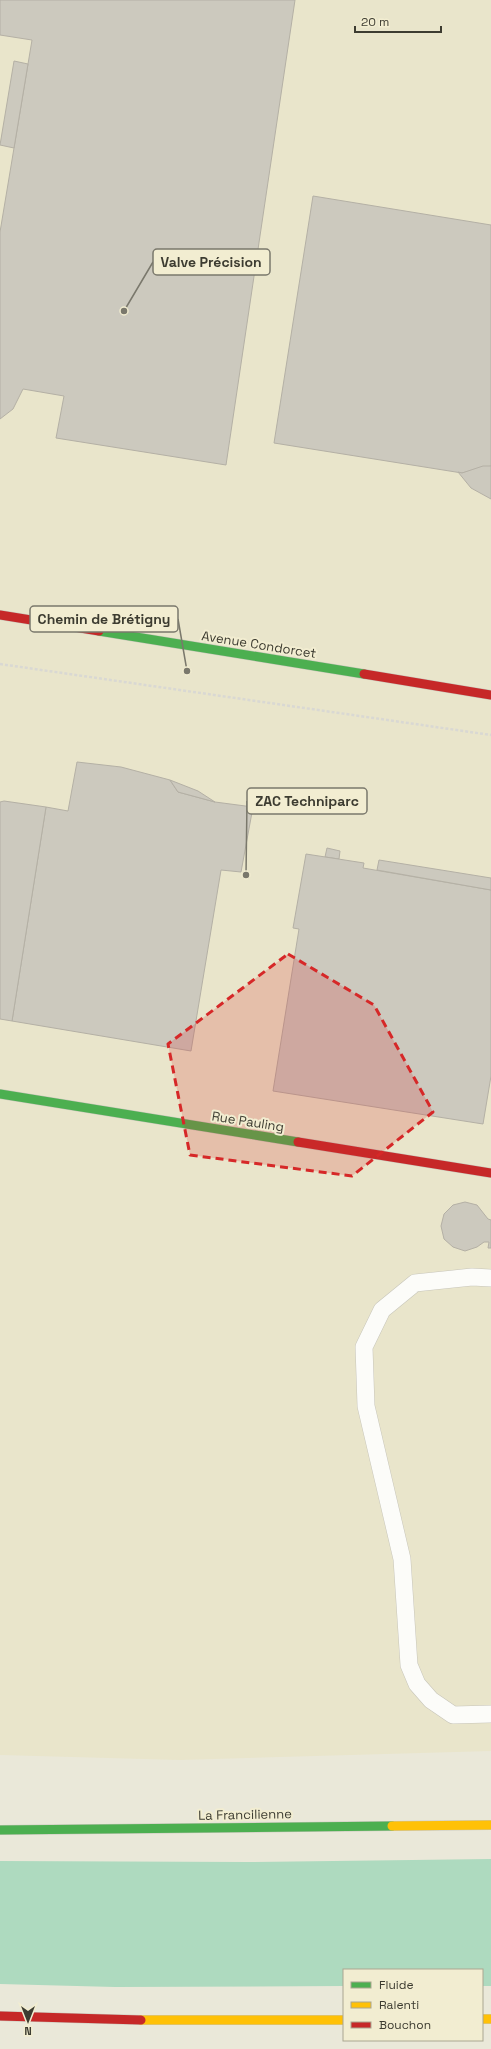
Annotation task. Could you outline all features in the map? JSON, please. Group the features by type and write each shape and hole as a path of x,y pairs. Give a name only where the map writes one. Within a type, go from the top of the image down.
{"main road":[{"name":"Avenue Condorcet","path":"0,615 491,695"},
{"name":"Rue Pauling","path":"0,1094 491,1173"},
{"name":"La Francilienne","path":"0,1830 491,1825"},
{"path":"0,2016 164,2021 343,2020"}],"lane":[{"path":"491,1278 472,1277 416,1283 382,1310 364,1347 366,1406 402,1559 409,1665 417,1684 431,1700 453,1715 491,1714"}],"path":[{"path":"0,664 491,736"}],"highlighted area":[{"path":"288,954 374,1005 433,1112 352,1176 190,1155 168,1044"}],"shaded area":[{"path":"0,0 491,0 491,1751 180,1760 0,1755"}],"green space":[{"path":"491,1859 491,1986 483,1986 483,1969 343,1969 343,1986 115,1987 0,1984 0,1861 246,1862"}],"building":[{"path":"0,0 295,0 226,465 56,438 64,396 23,389 13,409 0,419 0,232 32,40 0,35"},
{"path":"14,61 28,64 14,148 0,145"},
{"path":"313,196 491,225 491,466 462,473 274,443"},
{"path":"483,466 491,466 491,499 471,488 458,472 462,473"},
{"path":"77,762 121,767 170,780 178,792 215,802 253,807 241,872 221,870 191,1051 12,1021 46,807 68,811"},
{"path":"170,780 198,791 215,802 178,792"},
{"path":"4,801 46,807 12,1021 0,1019 0,802"},
{"path":"327,848 340,851 339,859 325,857"},
{"path":"306,854 364,863 363,868 491,890 491,1076 483,1124 273,1091 299,929 293,928"},
{"path":"379,860 491,878 491,890 377,870"},
{"path":"465,1202 477,1205 488,1219 491,1220 491,1248 488,1248 489,1242 484,1242 477,1247 465,1251 453,1247 444,1239 441,1226 444,1214 453,1205"}],"traffic: fast":[{"path":"99,631 364,674"},
{"path":"0,1094 298,1142"},
{"path":"0,1830 392,1826"}],"traffic: slow":[{"path":"392,1826 491,1825"},
{"path":"483,2019 491,2019"},
{"path":"141,2020 343,2020"}],"traffic: jam":[{"path":"0,615 99,631"},
{"path":"364,674 491,695"},
{"path":"298,1142 491,1173"},
{"path":"0,2016 141,2020"}],"place":[{"name":"Valve Précision","path":"124,311"},
{"name":"Chemin de Brétigny","path":"187,671"},
{"name":"ZAC Techniparc","path":"246,875"}]}
